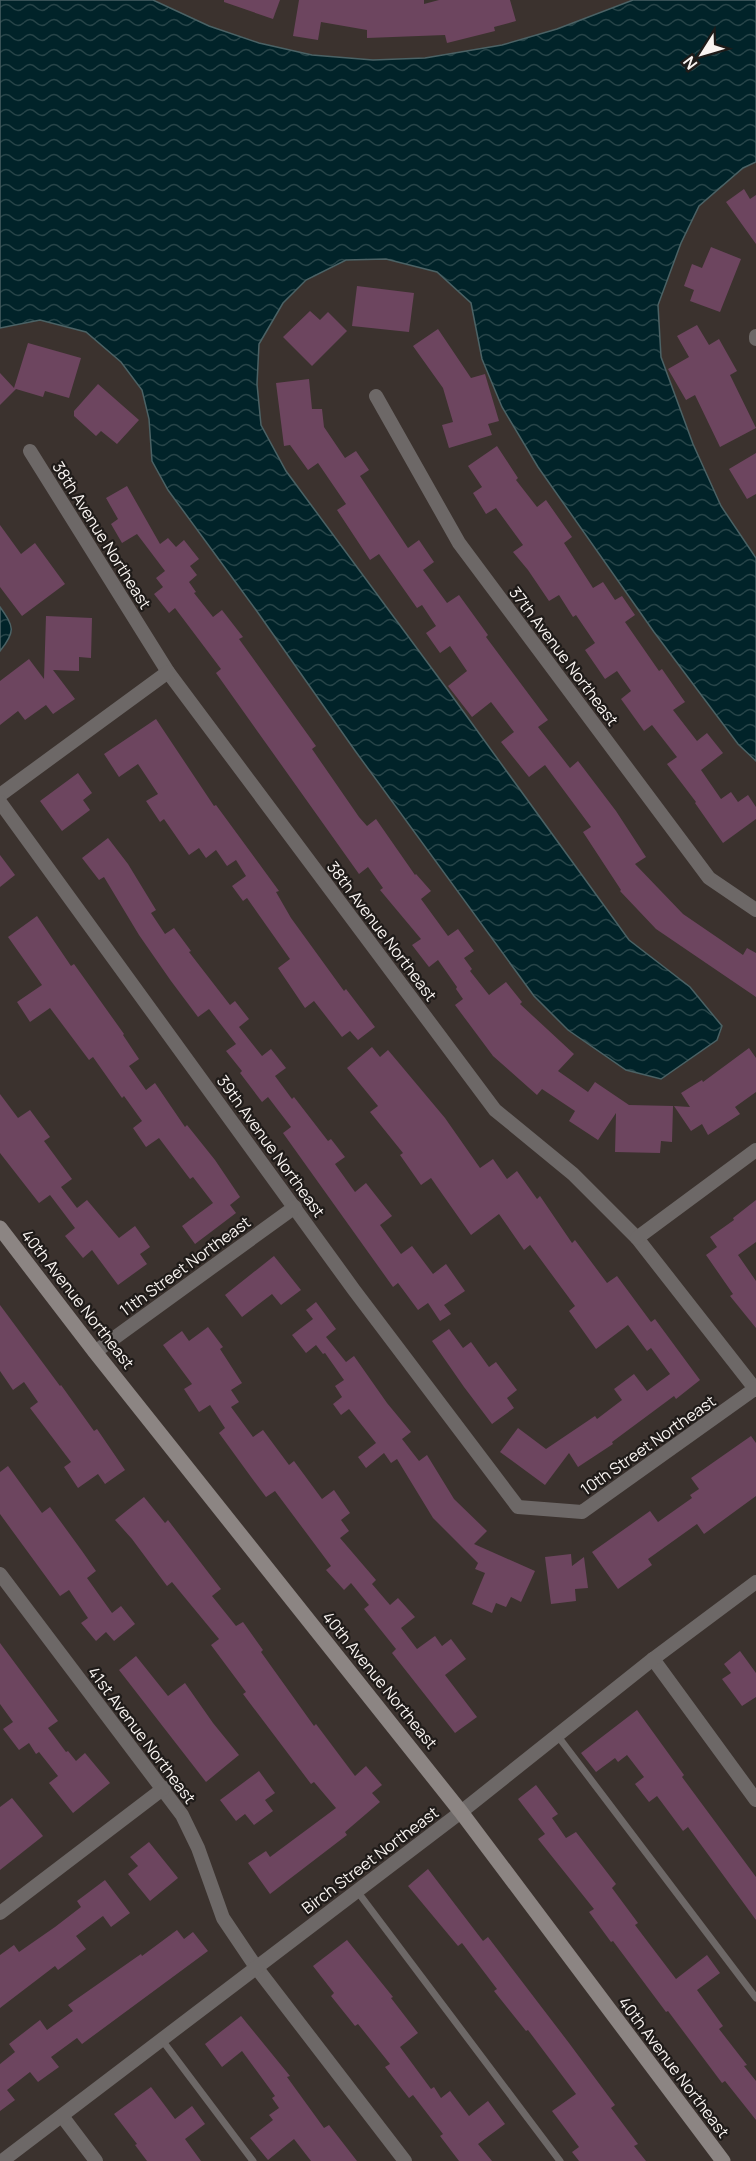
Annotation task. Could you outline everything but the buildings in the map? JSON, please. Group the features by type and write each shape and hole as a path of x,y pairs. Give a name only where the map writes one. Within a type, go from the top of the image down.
{"street":[{"name":"37th Avenue Northeast","path":"376,396 466,553 709,878 756,910"},
{"name":"38th Avenue Northeast","path":"30,451 168,672 495,1110 573,1174 637,1238 756,1389"},
{"path":"0,795 168,672"},
{"name":"39th Avenue Northeast","path":"0,802 354,1290 518,1507"},
{"path":"637,1238 756,1150"},
{"name":"11th Street Northeast","path":"95,1352 295,1207"},
{"name":"40th Avenue Northeast","path":"0,1228 95,1352 461,1812 723,2161"},
{"name":"10th Street Northeast","path":"518,1507 582,1512 756,1389"},
{"name":"41st Avenue Northeast","path":"0,1574 164,1788 182,1815 198,1848 223,1918 256,1967 405,2161"},
{"name":"Birch Street Northeast","path":"2,2161 461,1812 653,1659 754,1587"},
{"path":"653,1659 756,1800"},
{"path":"0,1913 164,1788"},
{"path":"62,2116 96,2161"}],"lane":[{"path":"557,1735 756,1998"},
{"path":"357,1891 560,2161"},
{"path":"162,2040 253,2161"}],"water":[{"path":"0,0 153,0 209,26 259,43 312,55 373,60 425,58 502,45 557,29 633,0 756,0 756,162 743,168 699,206 681,243 658,305 661,357 693,444 721,506 756,558 756,761 738,744 654,632 538,467 502,407 482,359 471,303 437,272 386,259 346,260 306,280 283,303 259,344 257,384 261,425 286,471 629,940 690,987 722,1026 717,1040 661,1079 626,1070 568,1030 534,996 168,490 152,461 149,419 142,390 121,362 86,332 40,320 0,328"},
{"path":"0,607 10,624 11,634 0,651"}]}
